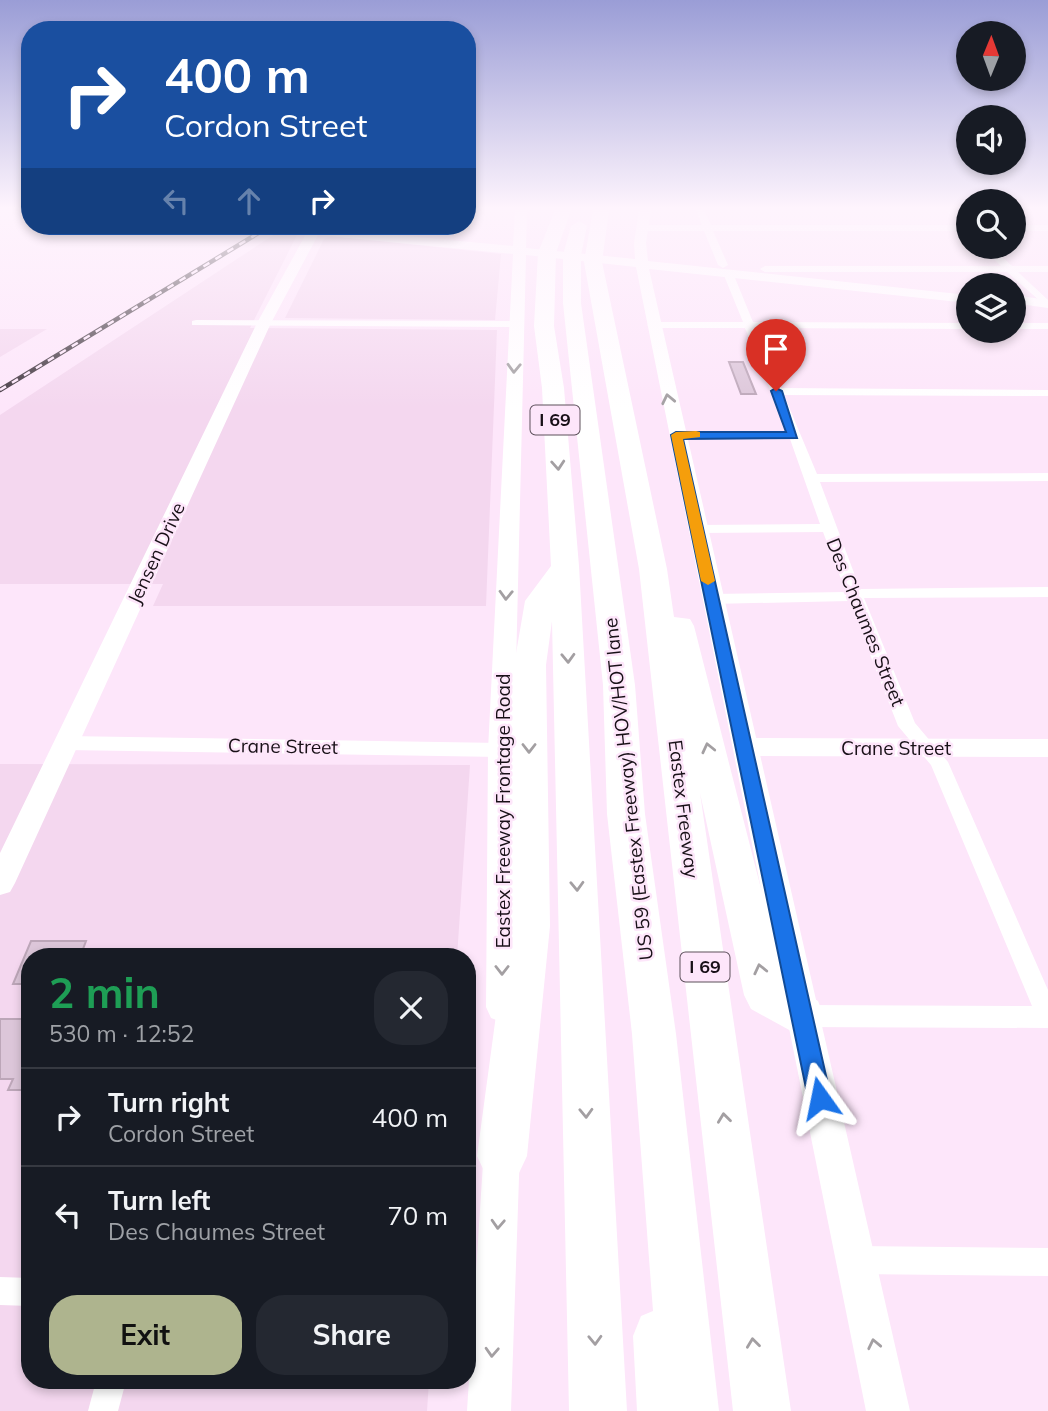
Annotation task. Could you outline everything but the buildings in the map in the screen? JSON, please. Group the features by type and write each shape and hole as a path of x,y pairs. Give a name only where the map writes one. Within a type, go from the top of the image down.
{"highway":[{"name":"I 69","path":"578,276 581,279 544,326 553,388 565,566 598,1411"},
{"name":"US 59 (Eastex Freeway) HOV/HOT lane","path":"580,276 619,685 626,814 654,1034 690,1411"},
{"path":"581,279 587,276"},
{"name":"Eastex Freeway","path":"581,279 606,329 653,569 762,1411"},
{"path":"502,1156 529,926 530,665 540,601 565,566"},
{"path":"653,569 672,595 766,995 802,1016"},
{"path":"626,814 638,1034 666,1411"}],"main road":[{"name":"Jensen Drive","path":"0,883 264,323 292,276"},
{"name":"Eastex Freeway Frontage Road","path":"489,1411 502,1156 501,750 516,276"},
{"path":"628,276 644,286"},
{"path":"643,276 888,1411"},
{"path":"644,286 654,276"},
{"path":"790,276 956,291"},
{"path":"808,276 956,297"},
{"path":"884,286 891,276"},
{"path":"1026,302 1048,306"},
{"path":"1026,306 1048,306"}],"street":[{"name":"Des Chaumes Street","path":"729,276 812,478 828,528 907,726 912,735 928,748 939,762 1048,1017"},
{"path":"1015,276 1048,306"},
{"path":"196,323 515,324"},
{"path":"652,325 956,326"},
{"path":"1026,326 1048,326"},
{"path":"776,391 1048,393"},
{"path":"676,435 793,435"},
{"path":"812,478 1048,477"},
{"path":"696,529 828,528"},
{"path":"712,599 868,592 1048,592"},
{"name":"Crane Street","path":"66,743 501,750"},
{"name":"Crane Street","path":"745,747 1048,748"},
{"path":"802,1016 1048,1017"},
{"path":"855,1260 1048,1262"},
{"path":"0,1291 21,1292"},
{"path":"103,1411 109,1389"}],"shaded area":[{"path":"211,276 276,276 250,328 497,330 486,606 153,606 163,584 0,584 0,415"},
{"path":"306,276 499,276 495,320 285,318"},
{"path":"0,329 47,329 0,357"},
{"path":"0,764 470,765 458,948 21,948 21,1389 428,1389 427,1411 0,1411"}],"railway":[{"path":"0,390 188,276"}],"slow traffic":[{"path":"696,435 676,435 708,581"}],"route":[{"path":"776,391 793,435 676,435 820,1098"}]}
